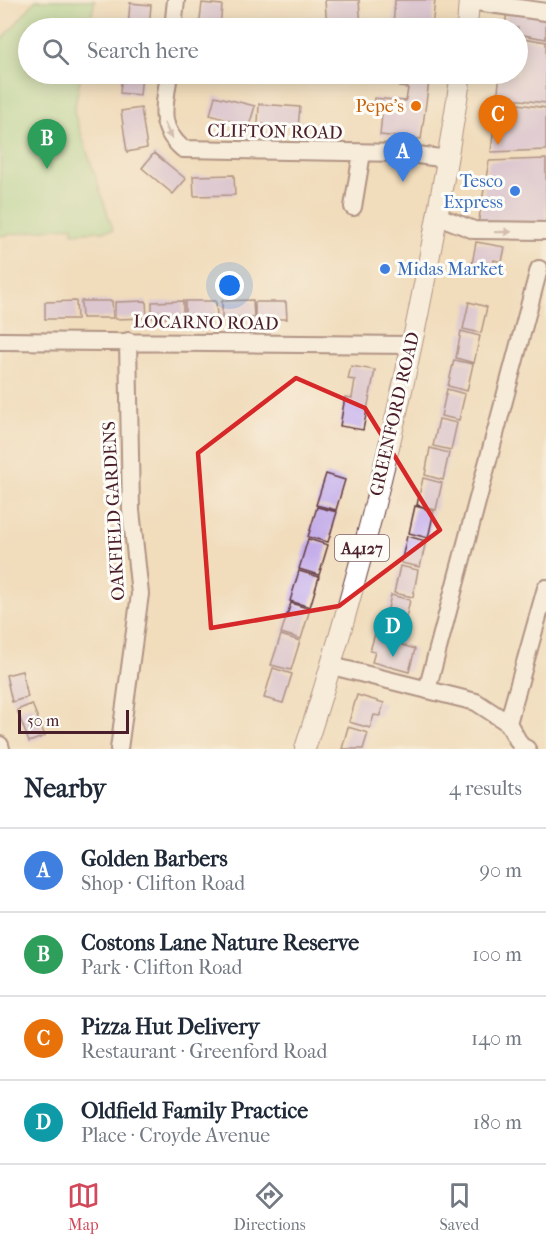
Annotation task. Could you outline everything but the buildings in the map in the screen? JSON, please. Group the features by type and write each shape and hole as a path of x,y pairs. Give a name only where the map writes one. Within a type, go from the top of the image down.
{"main road":[{"path":"468,18 469,1"},
{"name":"GREENFORD ROAD","path":"305,749 332,666 412,345 438,216 459,84"}],"street":[{"path":"174,18 176,0"},
{"path":"469,1 546,12"},
{"name":"CLIFTON ROAD","path":"168,84 164,123 171,139 183,149 402,153 448,159"},
{"path":"353,207 362,153"},
{"path":"438,216 460,225 495,232 546,231"},
{"path":"428,690 539,269"},
{"name":"LOCARNO ROAD","path":"0,341 412,345"},
{"name":"OAKFIELD GARDENS","path":"119,749 140,594 131,510 128,341"},
{"path":"508,723 546,588"},
{"path":"332,666 476,702 508,723 521,746 527,749"}],"highlighted area":[{"path":"296,378 365,408 440,530 339,606 211,628 198,453"}],"green space":[{"path":"36,0 95,0 91,18 21,18"},
{"path":"18,21 18,84 79,84 74,112 113,230 73,233 73,226 0,236 0,42"}],"place":[{"name":"Pepe's","path":"416,106"},
{"name":"Pizza Hut Delivery","path":"498,145"},
{"name":"Costons Lane Nature Reserve","path":"47,169"},
{"name":"Golden Barbers","path":"403,182"},
{"name":"Tesco Express","path":"515,191"},
{"name":"Midas Market","path":"385,269"},
{"name":"Oldfield Family Practice","path":"393,657"}]}
